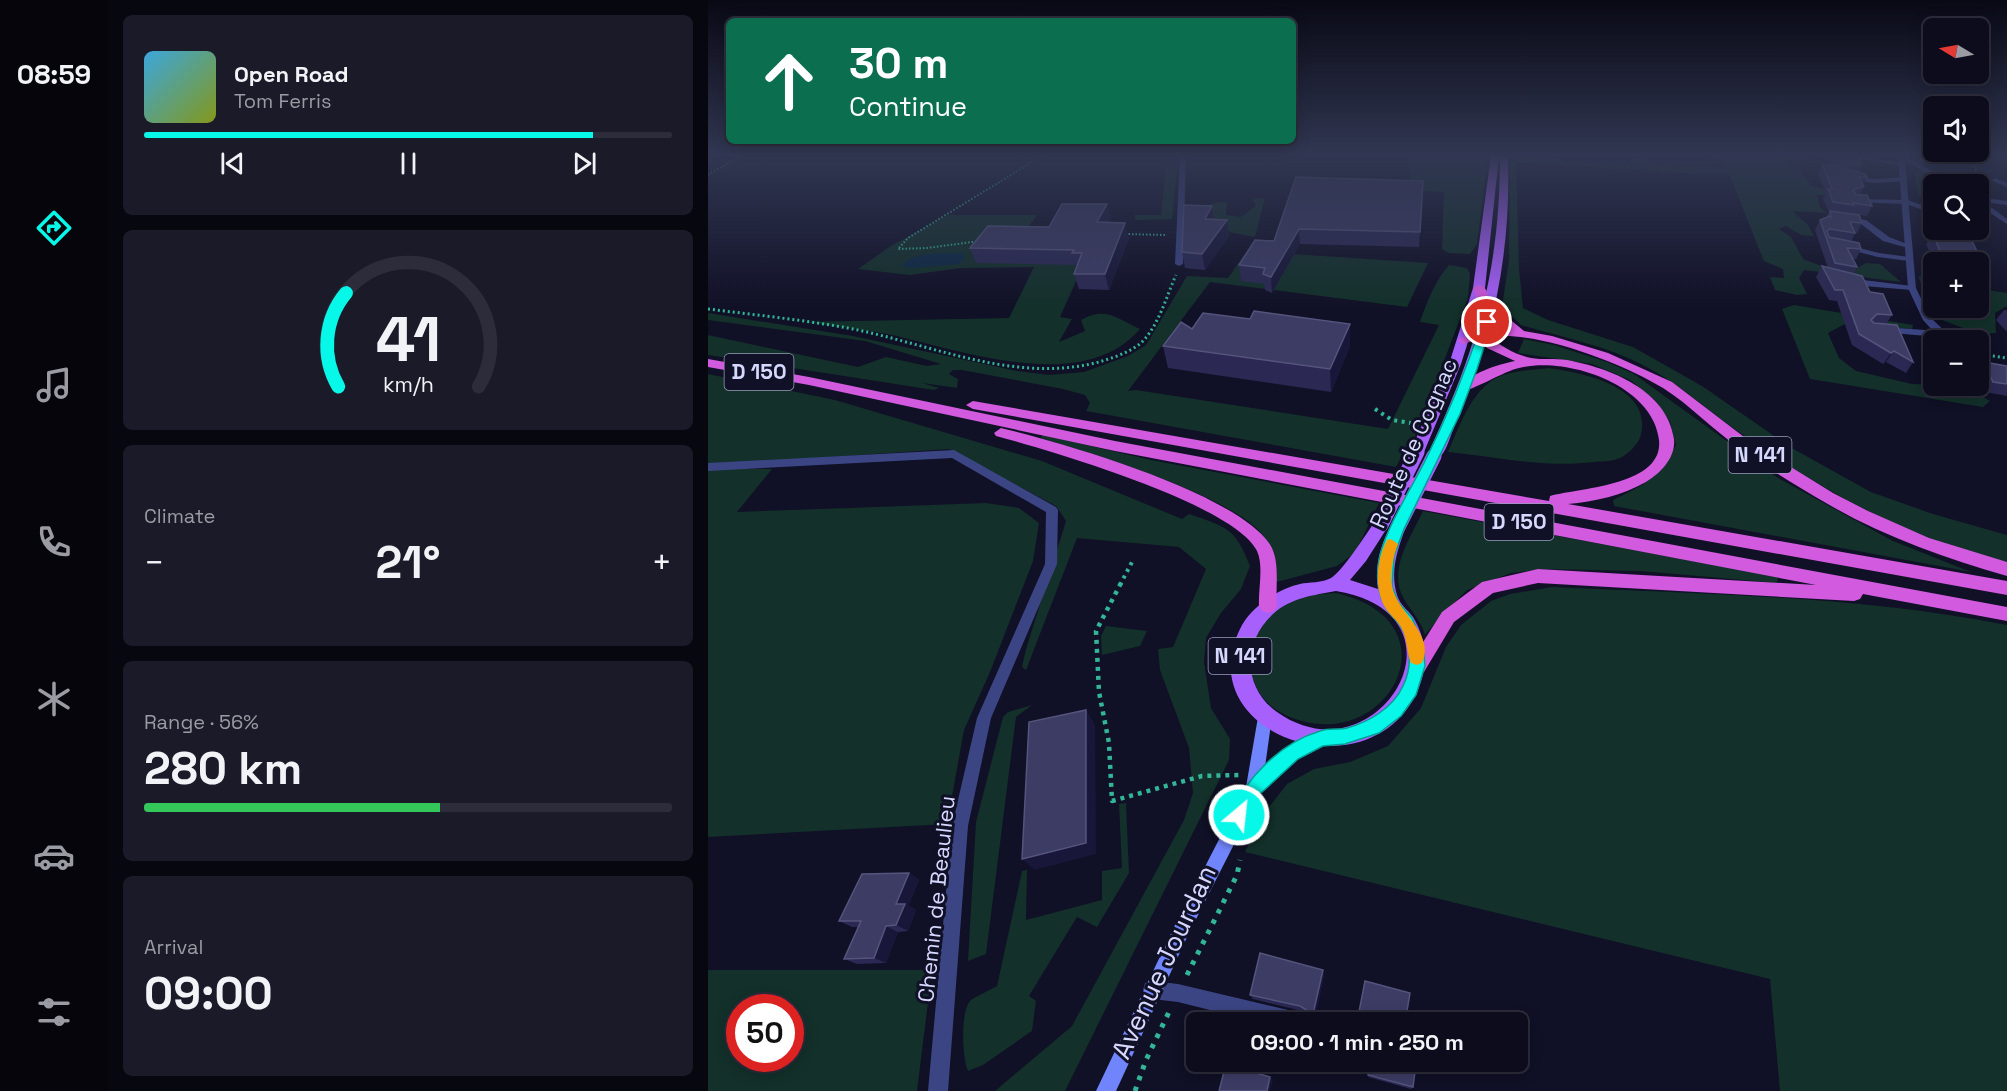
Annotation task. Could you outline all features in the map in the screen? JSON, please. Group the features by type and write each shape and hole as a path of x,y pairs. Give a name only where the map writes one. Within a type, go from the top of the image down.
{"highway":[{"path":"1479,288 1483,299 1474,331 1482,335 1491,345 1528,363 1584,368 1629,386 1658,413 1665,427 1666,452 1651,472 1611,492 1585,499 1551,500 1485,494"},
{"name":"N 141","path":"1491,309 1505,323 1520,333 1623,363 1667,384 1737,440 1841,505 1895,531 1955,555 2007,569"},
{"path":"1463,340 1498,331 1520,333"},
{"name":"D 150","path":"708,363 809,381 1114,446 1924,598"},
{"path":"1465,388 1490,374 1528,363"},
{"path":"809,381 864,403 1022,438 1147,480 1215,508 1245,526 1264,548 1268,606"},
{"name":"D 150","path":"809,381 927,397 2007,588"},
{"path":"1417,666 1448,617 1488,587 1538,576 1924,598 2007,614"}],"main road":[{"name":"Route de Cognac","path":"1392,606 1385,586 1384,571 1389,527 1444,393 1463,340 1479,288 1489,207"},
{"name":"Route de Cognac","path":"1336,584 1389,527 1434,456 1465,388 1491,309 1505,228 1505,207"},
{"name":"N 141","path":"1336,584 1366,591 1392,606 1407,623 1416,644 1417,666 1410,690 1395,711 1373,727 1345,736 1322,738 1288,731 1265,717 1247,696 1239,672 1241,647 1251,625 1268,606 1283,596 1300,589 1336,584"},
{"name":"Avenue Jourdan","path":"1254,788 1265,717"},
{"name":"Avenue Jourdan","path":"1106,1091 1217,856 1254,788 1292,753 1322,738"}],"street":[{"path":"1179,264 1181,207"},
{"path":"1906,207 1912,288 1920,308 1936,330"},
{"path":"1989,208 2007,222"},
{"path":"1839,217 1863,222 1886,239 1908,246"},
{"path":"1836,244 1878,255 1909,259"},
{"path":"1842,279 1864,284 1912,288"},
{"path":"1870,330 1923,333"},
{"name":"Chemin de Beaulieu","path":"708,466 954,454 1052,510 1051,564 984,718 960,826 938,1091"},
{"path":"1152,990 1178,993 1256,1012"}],"path":[{"path":"959,207 908,238 898,249 985,241"},
{"path":"1120,234 1180,235"},
{"path":"708,309 854,329 1013,367 1054,370 1078,368 1128,352 1144,340 1166,298 1179,264"},
{"path":"1989,356 2007,358"},
{"path":"1375,409 1392,420 1420,425"},
{"path":"1132,562 1096,631 1099,692 1109,744 1112,801 1202,776 1240,775"},
{"name":"Avenue Jourdan","path":"1135,1091 1146,1060 1237,875 1241,854"}],"green space":[{"path":"1162,207 1173,207 1172,219 1136,220 1134,215 1161,215"},
{"path":"1204,207 1227,207 1226,215 1241,217 1255,207 1263,207 1255,237 1223,231 1225,224 1188,213"},
{"path":"1443,207 1482,207 1477,244 1470,254 1449,253 1442,249"},
{"path":"1510,207 1517,207 1519,270 1523,308 1548,320 1633,347 1702,386 1790,447 1871,492 1933,514 2007,535 2007,564 1971,554 1901,527 1834,493 1801,474 1676,385 1639,363 1589,344 1521,325 1502,307 1509,260"},
{"path":"1742,207 1820,207 1827,213 1792,211 1808,225 1814,236 1801,235 1786,226 1779,229 1791,237 1803,259 1824,267 1856,269 1866,263 1880,264 1901,282 1804,270 1799,278 1807,294 1797,295 1775,290 1770,277 1784,278 1783,269 1764,261"},
{"path":"948,215 1037,215 1018,241 1082,268 1060,317 1072,319 1059,342 1085,331 1081,320 1097,314 1111,315 1140,329 1116,349 1088,360 1056,364 1022,363 987,358 892,335 805,322 1009,318 1034,267 960,268 910,275 858,269 891,246"},
{"path":"1247,251 1428,263 1407,307 1210,282 1128,391 1136,390 1388,429 1439,325 1420,322 1432,292 1449,265 1467,268 1470,274 1468,298 1411,447 1406,447 1396,467 1086,411 1090,403 1085,395 962,370 953,370 949,374 958,379 957,388 922,383 939,388 934,390 708,355 708,335 858,367 886,357 927,366 941,364 865,341 708,320 708,313 853,336 1017,371 1049,375 1084,372 1128,356 1146,345 1187,276 1228,278"},
{"path":"1918,276 1923,277 1923,288"},
{"path":"1989,290 2007,293 2007,306 1995,313 1996,333 1989,333 1989,330 1968,330 1940,318 1989,318"},
{"path":"1794,305 1913,325 1912,329 1845,324 1828,333 1839,358 1856,371 1923,384 1923,396 1981,396 1990,401 1983,407 1810,379 1782,309"},
{"path":"1524,339 1554,345 1607,362 1634,374 1778,478 1893,541 1971,572 1614,506 1613,500 1650,479 1670,456 1676,445 1670,422 1655,400 1630,380 1592,364 1518,353"},
{"path":"1549,368 1596,379 1626,394 1636,405 1642,418 1640,438 1632,449 1621,458 1614,460 1558,464 1448,452 1463,418 1483,387 1503,375"},
{"path":"708,374 835,400 1042,461 1182,519 1189,514 1221,526 1234,536 1245,553 1250,566 1241,589 1221,613 1206,638 1204,662 1211,708 1230,739 1229,760 1065,1091 995,1091 1072,1026 1184,820 1193,793 1189,748 1160,670 1158,649 1173,647 1206,569 1179,547 1077,538 1026,670 1022,667 1026,649 1066,521 1056,506 949,449 708,465"},
{"path":"1043,435 1151,460 1379,503 1355,553 1337,566 1273,583 1267,542 1254,526 1230,510 1164,479 1040,438"},
{"path":"708,469 772,469 737,512 986,503 1019,508 1039,523 1033,561 990,672 964,730 947,824 708,837"},
{"path":"1423,511 1778,577 1777,583 1641,571 1543,569 1511,573 1467,590 1425,635 1419,621 1404,599 1399,588 1398,577 1399,565 1407,543"},
{"path":"1552,587 1723,594 1838,602 1951,615 2007,625 2007,1091 1780,1091 1770,979 1245,852 1265,812 1287,784 1314,769 1350,762 1388,746 1421,708 1446,647 1461,625 1491,601 1510,594"},
{"path":"1336,593 1372,607 1394,628 1402,652 1398,676 1384,699 1362,715 1334,724 1302,721 1289,717 1270,705 1259,692 1253,678 1252,648 1266,620 1277,609 1302,597"},
{"path":"1106,626 1147,631 1140,646 1102,655 1101,636"},
{"path":"1032,705 1016,717 986,954 968,961 976,822 1003,717 1008,712"},
{"path":"1126,803 1129,873 1097,927 1077,917 1029,996 1036,1001 1032,1031 983,1065 968,1071 963,1045 967,1005 971,1000 997,986 1022,871 1027,870 1026,920 1102,900 1102,871 1122,868 1119,804"},
{"path":"708,970 932,970 917,1091 708,1091"}],"water":[{"path":"963,253 964,259 959,264 910,268 902,266 919,256"}],"building":[{"path":"1060,207 1105,207 1097,222 1125,223 1105,274 1074,274 1082,253 1072,253 1074,250 970,248 988,226 1049,227"},
{"path":"1184,207 1212,207 1205,219 1227,220 1202,254 1182,252"},
{"path":"1286,207 1421,207 1420,232 1299,229 1271,277 1263,274 1265,268 1239,265 1255,240 1274,241"},
{"path":"1830,211 1859,215 1862,223 1850,222 1855,233 1830,229 1827,231 1829,237 1859,243 1861,249 1847,248 1857,267 1835,263 1820,220 1830,216 1831,218"},
{"path":"1935,240 1972,240 1977,252 1940,252"},
{"path":"1822,266 1862,276 1870,292 1883,294 1892,315 1877,314 1871,320 1874,323 1897,325 1913,362 1894,351 1891,353 1859,334 1843,290 1835,290"},
{"path":"1254,311 1350,324 1330,369 1163,346 1181,322 1192,329 1203,313 1250,319"},
{"path":"1989,363 2007,366 2007,384 1993,382 1989,373"},
{"path":"1086,710 1086,843 1022,859 1029,722"},
{"path":"909,873 896,904 905,904 896,925 886,926 874,958 844,959 861,921 839,921 862,874"},
{"path":"1260,953 1323,970 1313,1012 1300,1006 1250,995"},
{"path":"1365,981 1410,993 1407,1012 1359,1012"},
{"path":"1224,1072 1253,1072 1270,1077 1267,1091 1219,1091"},
{"path":"1368,1072 1415,1072 1413,1087 1368,1075"}],"slow traffic":[{"path":"1391,544 1384,571 1385,586 1392,606 1407,623 1416,644 1417,658"}],"route":[{"path":"1239,815 1254,788 1292,753 1322,738 1345,736 1373,727 1395,711 1410,690 1417,666 1416,644 1407,623 1392,606 1385,586 1384,571 1387,556 1397,529 1454,414 1487,322"}]}
